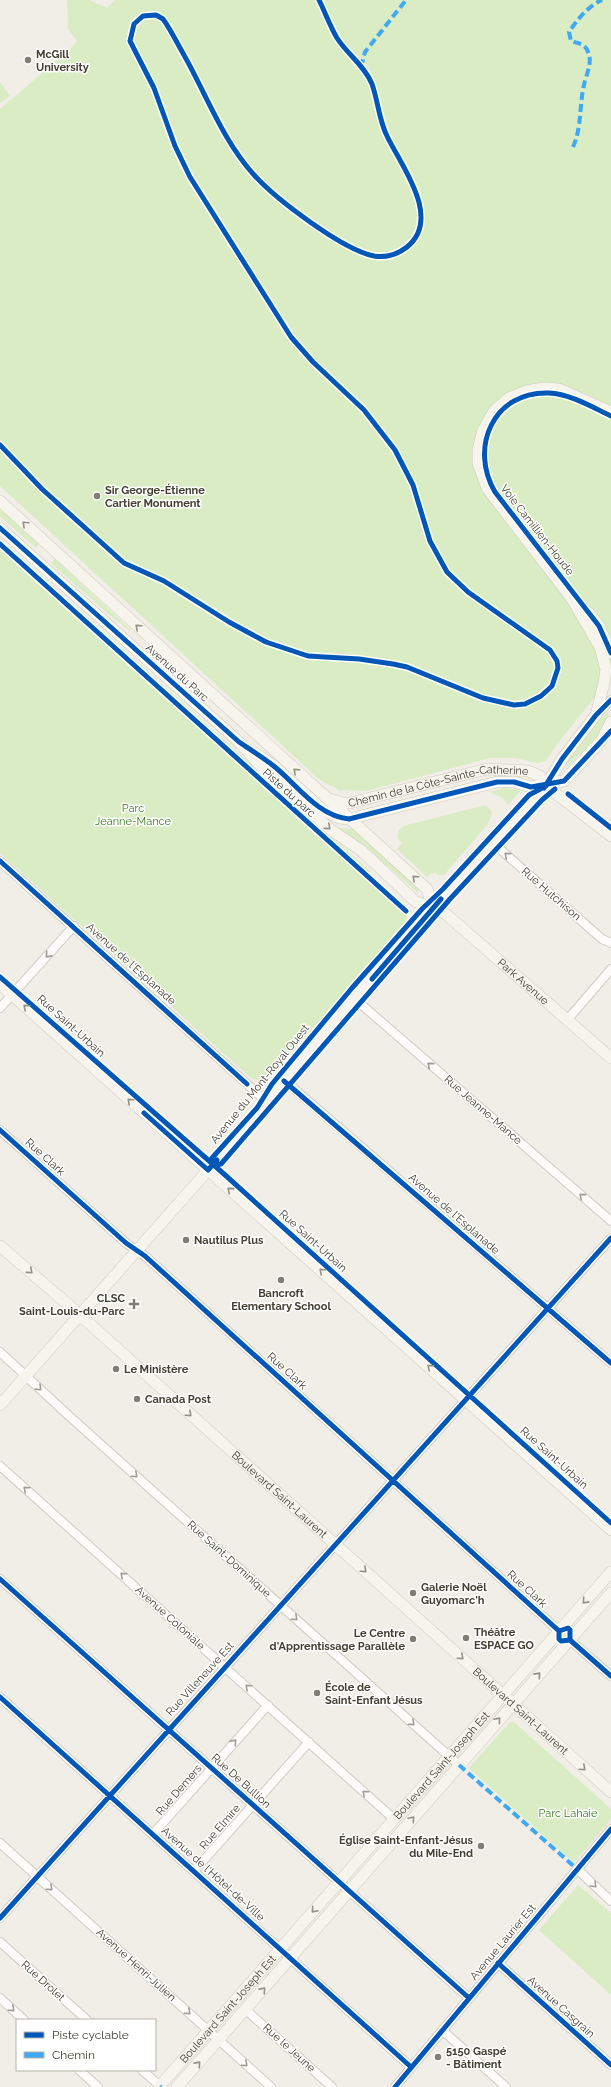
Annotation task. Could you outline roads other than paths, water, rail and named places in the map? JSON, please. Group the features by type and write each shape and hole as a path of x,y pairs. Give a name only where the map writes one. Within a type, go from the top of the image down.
{"main road":[{"name":"Voie Camillien-Houde","path":"596,715 603,690 606,669 600,647 572,599 486,488 478,463 478,450 483,430 494,410 509,398 526,391 547,388 563,390 611,412"},
{"name":"Voie Camillien-Houde","path":"611,416 562,395 542,393 529,395 510,404 498,415 487,434 483,458 486,473 495,492 599,626 611,652"},
{"name":"Avenue du Parc","path":"0,501 427,889 434,907"},
{"name":"Avenue du Parc","path":"0,528 239,742 267,772 330,830 362,851 416,902 434,907"},
{"name":"Avenue du Mont-Royal Ouest","path":"0,1405 208,1170 434,907 546,786 562,759 596,715"},
{"path":"546,786 564,781 601,741 611,722"},
{"name":"Avenue du Parc","path":"239,742 274,766 324,811 339,818 349,819"},
{"name":"Chemin de la Côte-Sainte-Catherine","path":"325,797 336,802 350,803 487,769 528,771 540,776 546,786 611,836"},
{"name":"Chemin de la Côte-Sainte-Catherine","path":"349,819 497,782 514,782 531,787 546,786"},
{"name":"Park Avenue","path":"434,907 447,915 611,1058"},
{"name":"Rue Saint-Urbain","path":"0,984 467,1399 611,1530"},
{"name":"Boulevard Saint-Laurent","path":"0,1246 80,1315 611,1792"},
{"name":"Boulevard Saint-Joseph Est","path":"159,2087 611,1572"},
{"name":"Boulevard Saint-Joseph Est","path":"177,2087 220,2040 512,1704 611,1593"}],"street":[{"path":"596,715 611,700"},
{"path":"601,741 611,731"},
{"name":"Rue Hutchison","path":"493,843 602,939 611,943"},
{"name":"Avenue de l'Esplanade","path":"0,861 74,926 267,1102"},
{"path":"0,1008 74,926"},
{"path":"568,1019 611,970"},
{"name":"Rue Jeanne-Mance","path":"354,999 611,1221"},
{"name":"Avenue de l'Esplanade","path":"284,1080 611,1363"},
{"name":"Rue Clark","path":"0,1130 126,1243 136,1250 559,1631"},
{"name":"Rue Villeneuve Est","path":"0,1918 611,1238"},
{"name":"Rue Saint-Dominique","path":"0,1352 68,1415 459,1765"},
{"name":"Avenue Coloniale","path":"0,1466 394,1819"},
{"name":"Rue De Bullion","path":"0,1579 350,1890 468,1998"},
{"path":"570,1640 611,1676"},
{"name":"Avenue de l'Hôtel-de-Ville","path":"0,1697 412,2067"},
{"name":"Rue Demers","path":"153,1834 268,1705"},
{"name":"Rue Elmire","path":"194,1871 308,1742"},
{"name":"Avenue Laurier Est","path":"395,2087 611,1829"},
{"name":"Avenue Henri-Julien","path":"0,1843 271,2087"},
{"path":"577,1869 611,1901"},
{"name":"Rue Drolet","path":"0,1942 86,2019"},
{"name":"Avenue Casgrain","path":"498,1963 611,2065"},
{"path":"0,1998 23,2019"},
{"name":"Rue le Jeune","path":"246,2010 332,2087"},
{"path":"442,2030 506,2087"},
{"path":"80,2071 98,2087"},
{"path":"143,2071 159,2087"}],"place":[{"name":"McGill University","path":"28,60"},
{"name":"Sir George-Étienne Cartier Monument","path":"97,496"},
{"name":"Nautilus Plus","path":"186,1240"},
{"name":"Bancroft Elementary School","path":"281,1280"},
{"name":"CLSC Saint-Louis-du-Parc","path":"134,1304"},
{"name":"Le Ministère","path":"116,1369"},
{"name":"Canada Post","path":"137,1399"},
{"name":"Galerie Noël Guyomarc'h","path":"413,1593"},
{"name":"Théâtre ESPACE GO","path":"466,1638"},
{"name":"Le Centre d'Apprentissage Parallèle","path":"413,1639"},
{"name":"École de Saint-Enfant Jésus","path":"317,1693"},
{"name":"Église Saint-Enfant-Jésus du Mile-End","path":"481,1846"},
{"name":"5150 Gaspé - Bâtiment","path":"438,2057"}],"park label":[{"name":"Parc Jeanne-Mance","path":"133,814"},
{"name":"Parc Lahaie","path":"568,1813"}]}
